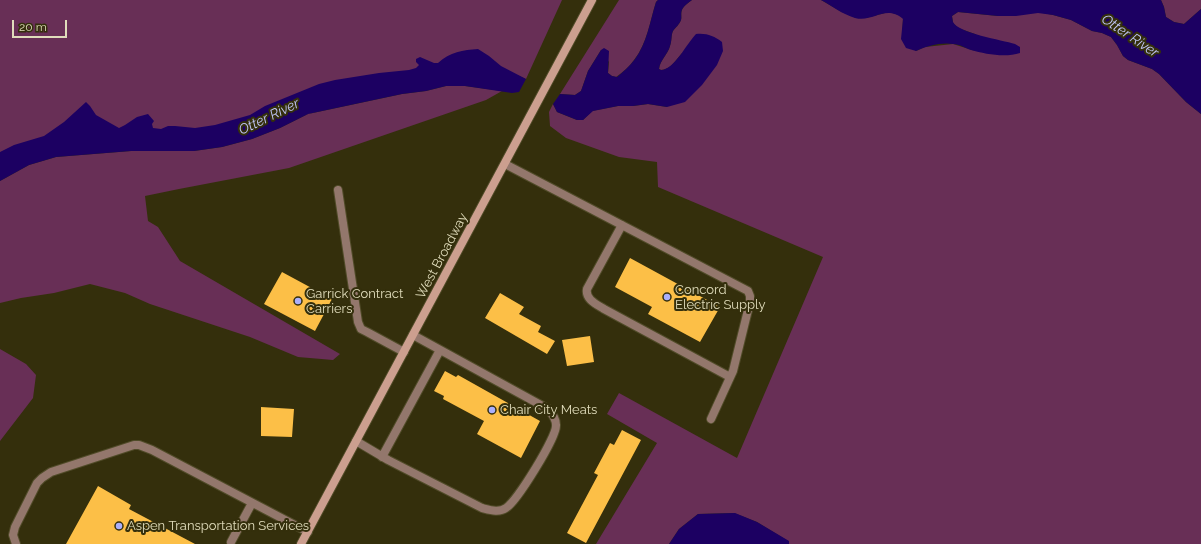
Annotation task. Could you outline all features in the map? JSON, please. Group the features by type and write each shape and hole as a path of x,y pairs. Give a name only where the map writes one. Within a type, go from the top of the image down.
{"main road":[{"name":"West Broadway","path":"301,544 592,0"}],"lane":[{"path":"505,164 748,291 750,302 735,364 711,419"},
{"path":"338,190 358,322 361,328 404,352"},
{"path":"622,225 587,289 587,296 604,309 730,377"},
{"path":"356,441 382,457 482,508 493,511 506,509 522,490 554,436 557,426 554,416 548,409 413,335"},
{"path":"382,457 440,350"},
{"path":"16,544 13,534 15,527 37,483 42,478 51,472 134,445 152,450 308,532"},
{"path":"231,542 252,503"}],"shaded area":[{"path":"0,0 562,0 526,79 517,75 457,71 238,134 0,159"},
{"path":"619,0 658,0 656,2 648,32 638,54 632,63 616,77 608,73 609,62 601,50 588,71 581,91 575,95 560,94"},
{"path":"692,0 821,0 856,18 866,18 889,12 899,15 903,18 902,39 916,51 925,47 953,44 972,50 1007,55 975,34 958,28 953,23 952,16 958,12 998,16 1038,12 1053,15 1071,20 1092,31 1111,37 1123,56 1128,60 1152,69 1159,74 1186,102 1201,114 1201,544 789,544 788,541 757,522 734,513 698,514 679,529 669,544 596,544 657,443 607,414 619,393 737,458 823,257 658,187 657,162 619,157 566,138 550,126 549,112 553,104 557,112 577,120 583,120 592,111 618,106 648,104 667,107 682,53 673,64 664,70 659,69 671,44 673,31 681,20 682,10"},
{"path":"1161,0 1201,0 1201,9 1184,24 1174,22 1166,17"},
{"path":"446,86 465,86 502,91 486,100 289,168 145,196 148,221 158,227 180,261 340,354 333,360 298,357 250,337 150,304 125,293 90,284 54,293 0,303 0,181 29,165 56,157 131,151 194,151 222,147 252,139 280,128 308,114"},
{"path":"0,349 26,364 36,375 33,398 0,441"}],"water":[{"path":"658,0 692,0 681,12 681,20 673,31 671,44 659,69 666,69 671,66 696,34 710,35 722,42 723,51 717,65 702,85 685,102 667,107 648,104 618,106 593,111 583,120 577,120 557,112 553,104 560,94 575,95 581,91 588,71 601,50 604,48 609,51 608,73 612,76 617,77 631,64 639,53 648,32 656,2"},
{"name":"Otter River","path":"821,0 1161,0 1166,17 1174,22 1184,24 1201,9 1201,114 1186,102 1159,74 1152,69 1128,60 1123,56 1111,37 1092,31 1071,20 1038,13 1016,16 998,16 958,12 952,16 953,22 963,30 1015,44 1020,47 1020,53 1008,55 989,54 958,45 948,44 934,45 916,51 906,48 901,39 903,19 897,15 885,13 868,18 855,18 841,12"},
{"name":"Otter River","path":"478,49 501,66 526,79 519,92 512,93 465,86 446,86 308,114 280,128 252,139 222,147 194,151 131,151 56,157 29,165 0,181 0,152 14,145 44,136 64,122 86,102 96,115 119,128 137,117 148,114 154,121 152,124 153,128 161,129 168,126 175,126 195,128 215,125 250,115 265,106 319,84 379,73 409,70 416,68 419,65 416,62 416,59 420,57 434,63 438,63 447,56 457,52"},
{"path":"735,513 757,522 789,541 789,544 669,544 679,529 698,514"}],"building":[{"name":"Concord Electric Supply","path":"630,258 720,307 700,342 648,314 652,307 615,287"},
{"name":"Garrick Contract Carriers","path":"282,272 332,299 315,331 264,304"},
{"path":"500,293 524,307 519,314 541,326 538,332 555,341 547,354 485,318"},
{"path":"590,336 594,362 567,366 562,340"},
{"name":"Chair City Meats","path":"445,371 456,377 458,375 540,421 521,458 477,434 484,421 443,399 444,396 434,391"},
{"path":"261,407 294,409 292,437 261,436"},
{"path":"622,430 641,440 586,543 567,533 598,475 594,473 610,443 614,445"},
{"name":"Aspen Transportation Services","path":"98,486 131,505 129,509 195,544 66,544"}],"place":[{"name":"Concord Electric Supply","path":"667,297"},
{"name":"Garrick Contract Carriers","path":"298,301"},
{"name":"Chair City Meats","path":"492,410"},
{"name":"Aspen Transportation Services","path":"119,526"}]}
